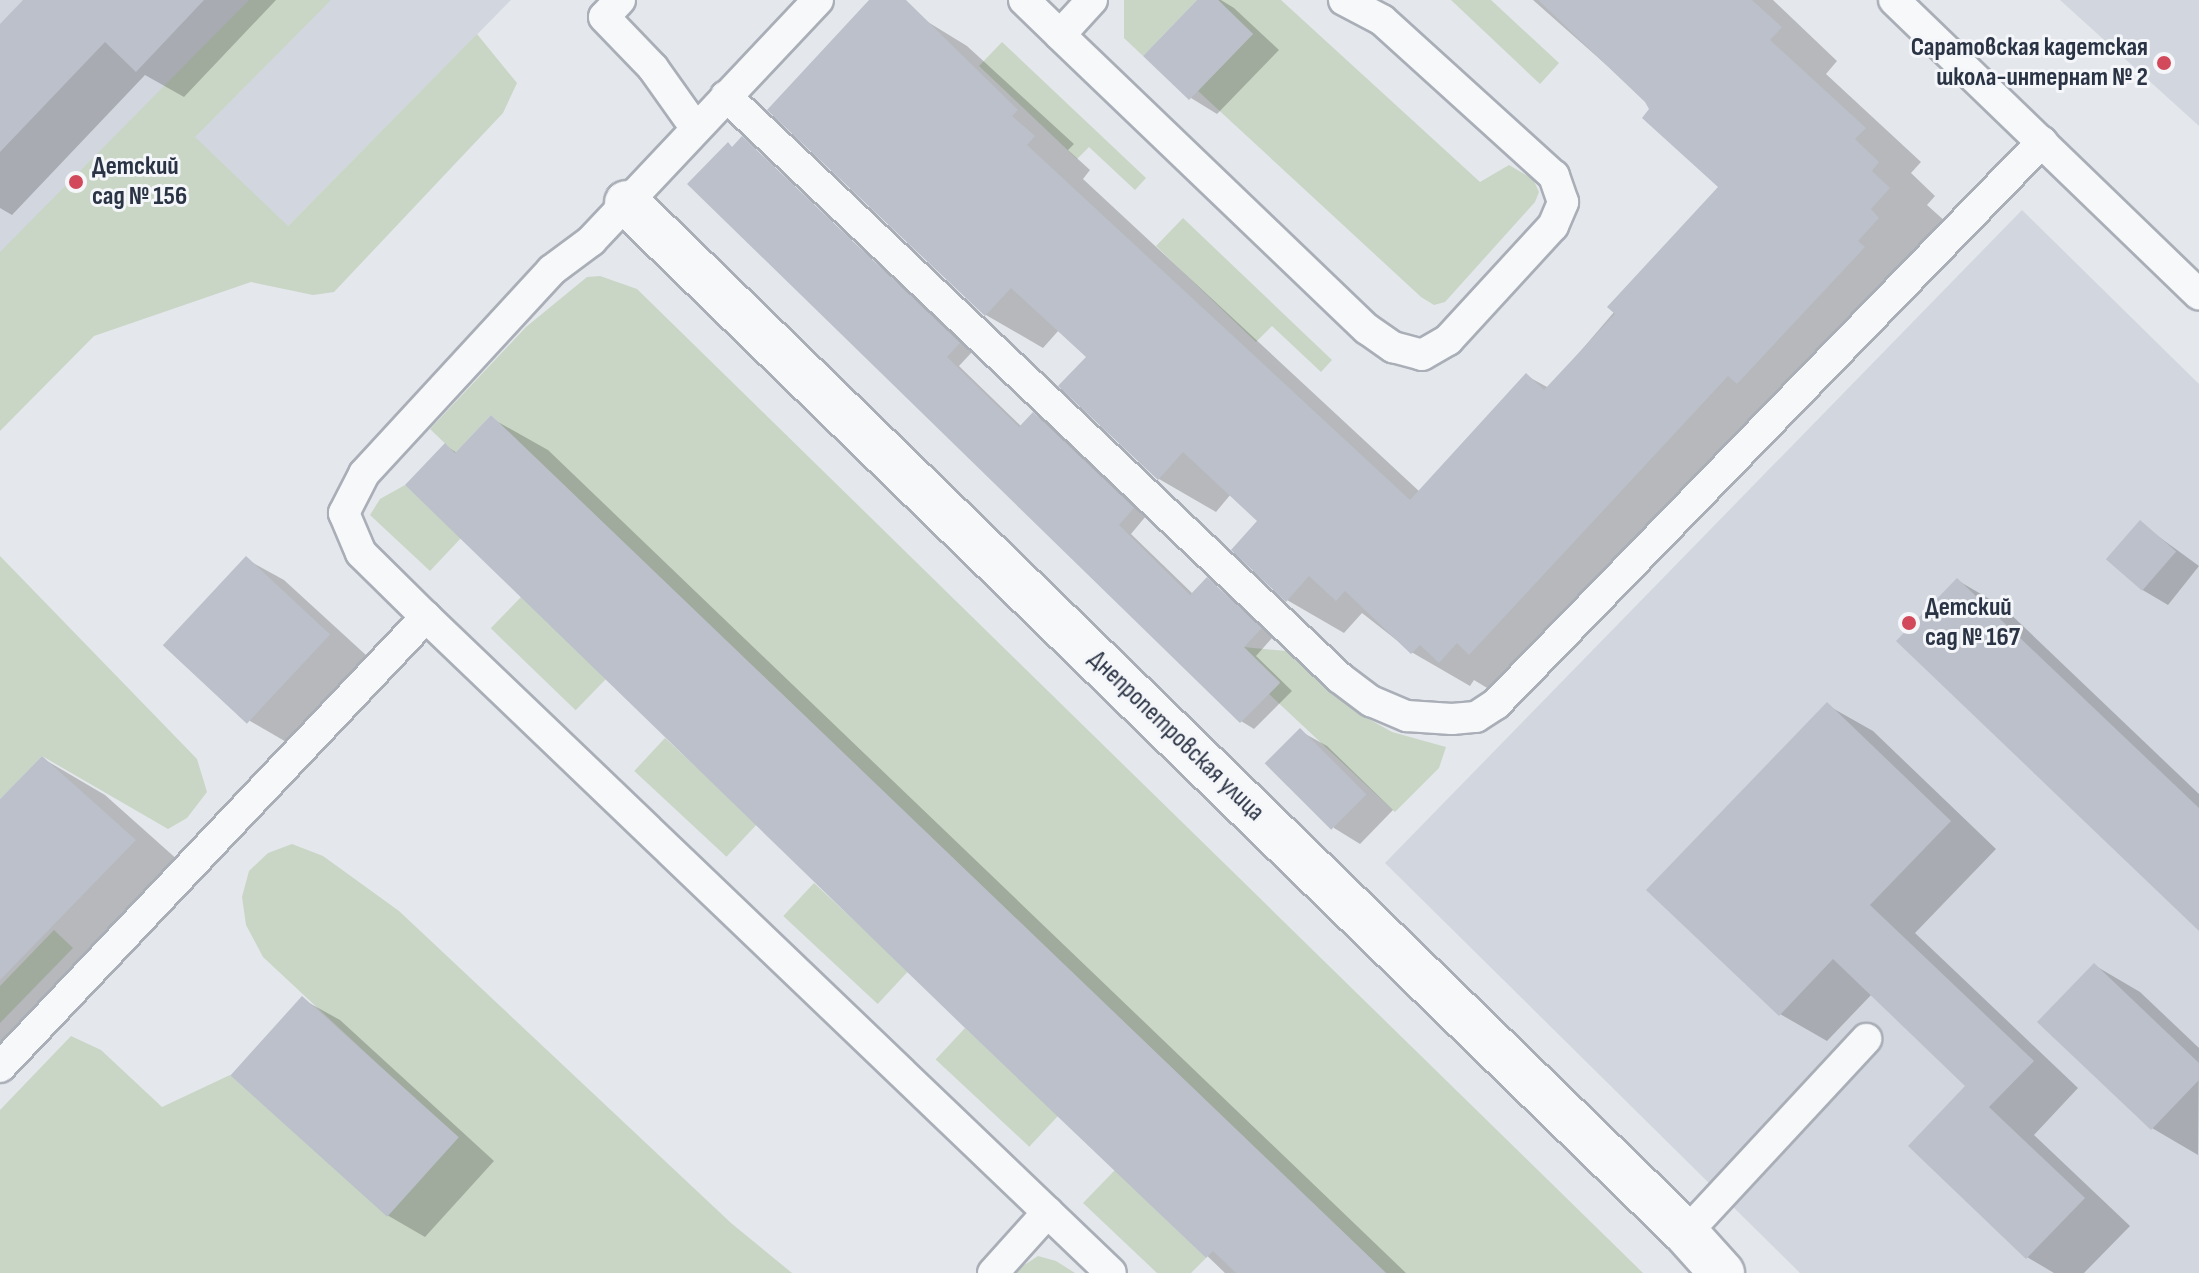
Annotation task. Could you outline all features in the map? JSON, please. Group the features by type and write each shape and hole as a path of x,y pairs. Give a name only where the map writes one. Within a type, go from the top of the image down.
{"street":[{"name":"Днепропетровская улица","path":"627,203 1686,1233 1722,1273"}],"lane":[{"path":"620,0 604,17 653,68 695,127"},
{"path":"818,0 695,127 591,241 552,270 374,463 344,513 361,553 1111,1273"},
{"path":"1024,0 1367,329 1393,347 1422,355 1448,340 1553,226 1563,202 1554,176 1382,20 1344,0"},
{"path":"1060,35 1092,0"},
{"path":"1894,0 2199,295"},
{"path":"726,96 1340,678 1371,701 1407,716 1452,719 1476,717 1496,704 2042,142"},
{"path":"0,1067 426,617"},
{"path":"1686,1233 1866,1039"},
{"path":"993,1273 1048,1212"}],"shaded area":[{"name":"Детский сад № 156","path":"0,0 511,0 288,226 0,342"},
{"name":"Саратовская кадетская школа-интернат № 2","path":"2060,0 2199,0 2199,126"},
{"name":"Детский сад № 167","path":"2022,210 2199,384 2199,1273 1800,1273 1385,863"}],"green space":[{"path":"249,0 331,0 195,137 288,226 477,34 517,83 503,113 334,292 313,295 251,282 94,336 0,431 0,252"},
{"path":"1124,0 1197,0 1143,56 1124,38"},
{"path":"1218,0 1281,0 1480,182 1509,165 1533,179 1539,192 1535,202 1445,302 1434,305 1421,297 1198,91 1253,34"},
{"path":"1451,0 1491,0 1559,63 1540,84"},
{"path":"1002,42 1146,178 1135,190 1089,147 1077,159 979,66"},
{"path":"1183,218 1332,360 1321,372 1272,326 1256,342 1156,246"},
{"path":"600,276 637,289 1643,1273 1386,1273 491,415 455,453 430,429 526,327 587,277"},
{"path":"405,485 461,538 430,571 370,515 380,499"},
{"path":"0,556 197,759 207,792 187,818 168,829 42,756 0,799"},
{"path":"522,596 607,678 576,710 491,628"},
{"path":"1243,647 1297,652 1358,713 1392,732 1446,747 1439,768 1395,812 1269,694 1280,682"},
{"path":"665,738 757,824 726,857 634,771"},
{"path":"292,844 323,856 399,911 731,1223 792,1273 0,1273 0,1110 71,1036 101,1050 162,1107 230,1075 282,1121 457,1138 263,957 246,925 242,897 249,871 268,853"},
{"path":"814,883 908,971 878,1004 783,916"},
{"path":"54,930 73,948 0,1023 0,986"},
{"path":"965,1028 1059,1115 1029,1147 936,1059"},
{"path":"1115,1170 1206,1258 1191,1273 1157,1273 1083,1203"},
{"path":"1038,1256 1056,1261 1075,1273 1012,1273"}],"building":[{"path":"23,0 204,0 136,72 105,42 0,152 0,24"},
{"path":"869,0 906,0 1018,110 1012,116 1035,136 1027,145 1410,500 1526,373 1544,390 1615,314 1607,307 1718,187 1642,118 1649,109 1645,102 1538,0 1752,0 1782,27 1770,40 1866,128 1855,139 1879,162 1872,171 1890,188 1871,209 1879,218 1858,241 1865,247 1737,384 1728,376 1469,655 1457,643 1439,663 1420,645 1411,654 1345,591 1336,601 1309,576 1286,602 1231,550 1257,521 1183,452 1158,480 1058,386 1086,357 1011,288 985,316 767,110"},
{"path":"1197,0 1218,0 1253,34 1189,100 1143,56"},
{"path":"742,136 960,343 947,357 1019,427 1033,412 1134,508 1119,525 1190,595 1207,577 1262,628 1244,647 1280,683 1240,723 687,184 728,142 732,147"},
{"path":"491,415 1386,1273 1236,1273 1213,1251 1206,1258 965,1028 405,485 445,443 455,453"},
{"path":"2140,520 2176,551 2142,591 2106,559"},
{"path":"246,556 330,634 247,724 163,645"},
{"path":"1957,578 2199,808 2199,931 1896,641"},
{"path":"1827,702 1951,821 1870,905 2034,1061 1989,1107 2085,1198 2026,1259 1908,1146 1965,1086 1833,959 1779,1016 1646,890"},
{"path":"1300,728 1366,794 1331,830 1265,763"},
{"path":"42,756 136,840 0,980 0,799"},
{"path":"2094,963 2199,1063 2199,1080 2151,1130 2037,1022"},
{"path":"302,996 459,1137 387,1217 230,1076"}],"place":[{"name":"Саратовская кадетская школа-интернат № 2","path":"2164,63"},
{"name":"Детский сад № 156","path":"76,182"},
{"name":"Детский сад № 167","path":"1909,623"}]}
